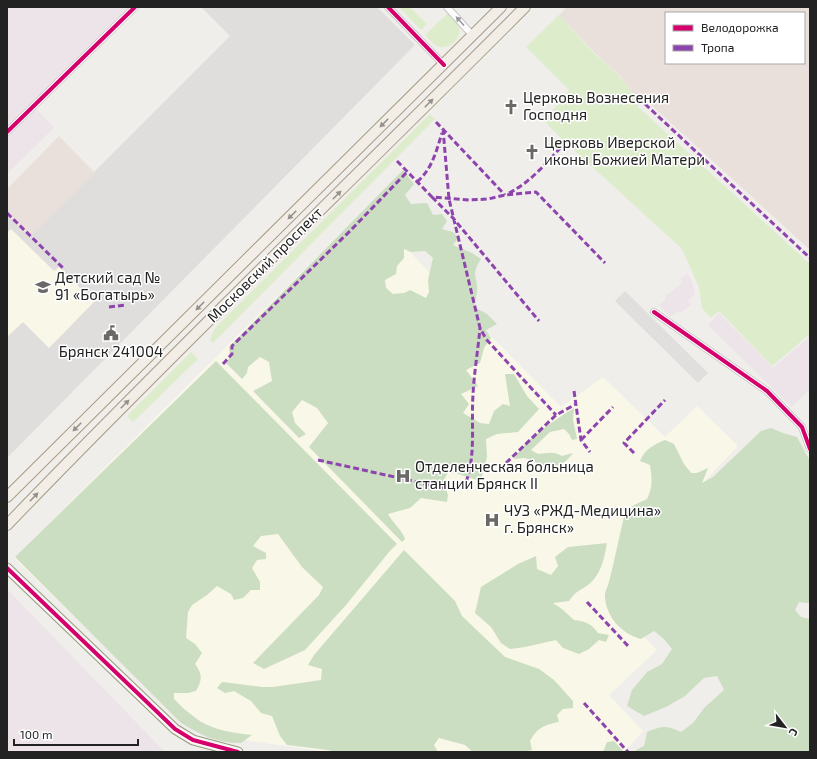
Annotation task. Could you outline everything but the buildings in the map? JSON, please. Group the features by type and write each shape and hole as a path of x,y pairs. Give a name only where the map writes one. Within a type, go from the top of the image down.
{"main road":[{"name":"Московский проспект","path":"7,497 501,7"},
{"name":"Московский проспект","path":"7,525 81,448 525,7"},
{"path":"473,36 485,47"},
{"path":"444,65 456,76"}],"street":[{"path":"7,132 135,7"},
{"path":"388,7 444,65"},
{"path":"446,7 473,36"},
{"path":"654,312 767,391 802,427 810,449"},
{"path":"7,568 175,729 193,740 238,752"}],"shaded area":[{"path":"7,7 135,7 34,106 54,128 7,174"},
{"path":"201,7 377,7 415,45 7,458 7,215 29,237 230,36"},
{"path":"567,7 810,7 810,250 648,102 637,106 635,97 620,76 593,51 559,15"},
{"path":"59,136 95,173 29,237 7,215 7,189"},
{"name":"Отделенческая больница станции Брянск II","path":"367,207 561,407 603,377 665,437 697,406 738,446 681,506 608,600 657,650 609,695 643,731 624,752 331,752 250,741 194,724 168,708 14,558"},
{"name":"Детский сад № 91 «Богатырь»","path":"11,229 54,271 59,267 94,302 49,348 23,322 7,337 7,233"},
{"path":"687,274 691,279 695,294 688,300 691,305 680,313 679,311 670,317 659,305 666,299 665,296 682,283 680,279"},
{"path":"625,291 708,373 698,383 615,301"},
{"path":"719,313 773,368 810,336 810,390 791,407 708,325"},
{"path":"7,589 165,752 7,752"}],"green space":[{"path":"399,7 410,7 427,24 421,30"},
{"path":"448,13 457,23 459,33 458,37 452,44 440,47 434,44 425,35"},
{"path":"559,15 593,52 625,83 634,97 637,106 810,264 810,334 772,366 719,311 711,318 702,308 699,287 682,249 544,121 569,90 526,47"},
{"path":"430,114 435,119 213,343 210,340 215,328"},
{"path":"403,170 414,184 405,195 411,204 427,203 433,215 442,214 447,221 442,229 453,232 458,238 453,245 472,253 481,259 475,273 477,291 474,307 487,314 497,324 486,330 491,338 484,348 480,363 466,370 478,386 461,394 469,404 463,413 480,423 489,424 494,411 503,404 510,406 505,374 514,374 527,396 539,409 518,432 497,434 486,439 487,457 481,480 449,471 443,481 448,495 447,502 421,498 410,508 388,514 404,536 405,539 402,542 309,447 328,423 317,408 302,400 292,412 295,423 306,434 299,438 253,391 272,381 269,362 260,357 248,367 247,373 242,379 226,363 230,357 229,347","holes":["404,249 411,252 425,251 433,258 428,280 429,292 426,298 410,290 404,293 393,294 386,288 385,280 396,274 397,266 404,258"]},
{"path":"191,352 198,359 133,422 127,416"},
{"path":"216,361 397,544 346,605 305,650 264,669 253,663 319,595 323,587 302,567 278,534 261,536 253,546 266,553 266,559 257,560 252,568 260,582 260,590 251,590 243,598 234,600 231,594 217,586 192,605 188,612 186,638 195,644 202,653 195,664 201,678 200,684 196,691 188,693 174,693 174,699 190,714 206,724 228,732 252,735 241,743 216,740 194,731 180,722 15,557"},
{"path":"574,408 573,420 577,439 572,440 564,429 550,432 531,450 538,454 553,453 562,456 573,453 567,460 560,465 547,466 529,459 514,459 533,437"},
{"path":"771,428 797,437 810,461 810,602 799,602 795,610 801,617 810,619 810,752 636,752 636,750 644,746 647,732 664,727 681,732 693,723 704,708 724,690 717,676 704,678 685,696 666,707 644,716 627,706 632,690 647,672 662,664 672,649 664,639 654,631 641,639 634,637 622,629 612,618 606,604 605,593 625,513 634,505 647,499 651,486 652,478 650,465 640,461 644,453 665,440 674,444 684,464 691,473 697,473 708,468 702,483 713,477 761,431"},
{"path":"607,543 605,555 599,572 592,581 576,593 569,601 553,603 574,620 582,621 588,624 598,633 609,635 606,642 599,640 589,649 579,654 563,648 556,640 510,649 501,643 491,627 475,613 481,587 518,564 536,556 537,569 551,575 558,566 555,557 568,547"},
{"path":"404,550 455,601 462,616 505,657 539,669 554,680 573,701 573,708 563,709 557,715 559,722 542,727 536,733 530,741 532,750 520,752 473,752 465,745 439,738 434,745 438,752 336,752 287,745 280,736 272,716 261,713 251,701 234,691 225,693 217,688 222,682 273,687 321,680 322,669 308,665 314,655"},
{"path":"614,741 624,752 603,752 607,742"}],"marked path":[{"path":"645,104 810,258"},
{"path":"436,122 505,195"},
{"path":"443,129 449,199 480,328 486,339 556,415"},
{"path":"417,182 430,166 442,133"},
{"path":"509,193 532,177 564,144"},
{"path":"397,161 432,197 469,200 488,199 505,195 536,192 605,263"},
{"path":"223,364 232,354 232,346 350,231 407,172"},
{"path":"432,197 453,218 539,321"},
{"path":"7,213 64,269"},
{"path":"109,307 126,305"},
{"path":"466,482 471,461 474,387 480,328"},
{"path":"574,391 581,440 590,452"},
{"path":"634,453 624,443 665,400"},
{"path":"506,463 556,415 576,404"},
{"path":"581,440 613,407"},
{"path":"318,460 449,489"},
{"path":"587,602 629,647"},
{"path":"584,703 628,752"}],"cycle path":[{"path":"7,132 135,7"},
{"path":"388,7 444,65"},
{"path":"654,312 767,391 802,427 810,449"},
{"path":"7,568 175,729 193,740 238,752"}],"place":[{"name":"Церковь Вознесения Господня","path":"511,107"},
{"name":"Церковь Иверской иконы Божией Матери","path":"532,152"},
{"name":"Детский сад № 91 «Богатырь»","path":"43,287"},
{"name":"Брянск 241004","path":"111,333"},
{"name":"Отделенческая больница станции Брянск II","path":"403,476"},
{"name":"ЧУЗ «РЖД-Медицина» г. Брянск»","path":"492,520"}]}
